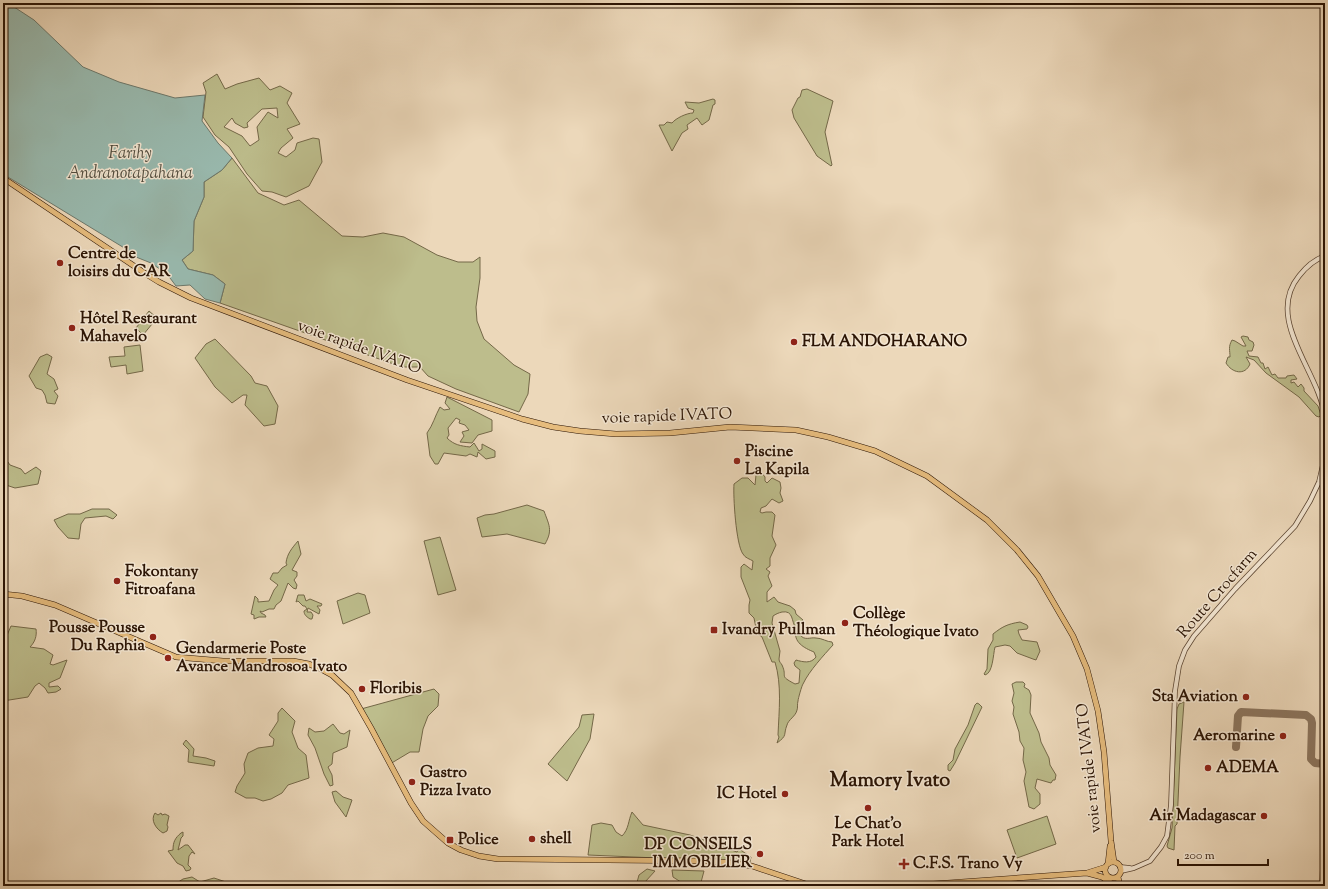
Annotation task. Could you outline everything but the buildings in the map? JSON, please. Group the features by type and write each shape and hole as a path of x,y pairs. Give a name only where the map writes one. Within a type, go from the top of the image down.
{"main road":[{"name":"voie rapide IVATO","path":"3,178 146,274 191,298 408,380 522,419 566,429 616,434 670,432 730,427 796,430 828,436 868,448 927,476 987,520 1017,550 1038,576 1074,636 1087,669 1098,711 1105,759 1111,841"},
{"path":"3,594 22,596 55,605 176,657 223,661 293,661 309,664 332,675 351,693 411,803 423,821 448,843 461,850 479,856 498,859 708,861 733,863 752,866 812,886"},
{"path":"1111,841 1114,862 1121,869 1117,886"},
{"path":"1111,841 1106,874 1117,886"},
{"path":"905,886 1087,872 1107,866 1114,862"},
{"path":"1087,872 1109,877 1118,877"},
{"path":"1087,872 1102,877 1117,886"}],"street":[{"path":"1325,256 1310,263 1292,285 1287,299 1287,315 1290,329 1319,394 1325,417"},
{"name":"Route Crocfarm","path":"1121,869 1134,868 1150,861 1161,847 1167,836 1171,805 1176,677 1182,655 1194,636 1295,526 1319,482 1325,456"}],"green space":[{"path":"217,74 225,89 259,78 270,90 280,86 292,93 287,103 300,124 287,129 293,138 281,148 278,153 286,157 295,150 297,143 313,138 319,139 322,162 309,186 286,197 272,192 262,191 247,174 229,147 215,135 203,117 206,92 203,83","holes":["277,108 278,118 268,112 257,127 259,140 250,146 242,136 224,127 232,118 235,123 244,128 248,127 247,123 262,109"]},
{"path":"807,89 833,101 825,132 831,166 817,156 794,118 792,110 800,97 802,90"},
{"path":"713,99 715,100 715,104 713,105 709,120 702,125 697,118 687,125 688,129 682,133 672,151 659,125 664,125 667,122 672,123 682,116 693,113 694,110 688,108 685,102 699,103"},
{"path":"232,158 258,193 284,205 299,200 342,236 363,237 383,233 404,237 437,255 458,262 473,262 480,257 480,278 476,307 477,321 484,339 514,365 530,374 528,394 519,412 456,389 428,376 420,367 402,367 220,303 225,284 213,275 188,269 182,260 193,251 194,221 204,197 204,182 222,170"},
{"path":"149,311 157,318 143,335 136,328"},
{"path":"1241,337 1248,337 1254,345 1252,351 1247,351 1249,356 1258,357 1261,363 1263,363 1265,369 1268,367 1272,375 1275,374 1278,378 1286,378 1287,376 1294,375 1297,379 1291,380 1291,383 1294,382 1298,387 1301,384 1304,391 1318,406 1321,415 1319,417 1316,416 1299,397 1266,373 1254,360 1246,357 1250,364 1248,368 1242,372 1235,371 1226,363 1228,357 1230,357 1230,345 1232,340 1246,346"},
{"path":"215,339 251,376 255,383 267,386 278,406 275,424 264,426 245,405 247,395 243,395 232,403 215,387 195,358 206,344"},
{"path":"140,345 143,371 127,374 126,365 111,367 109,357 125,356 124,347"},
{"path":"47,354 52,357 47,374 54,379 58,389 54,391 58,396 55,404 47,403 42,390 36,388 29,376 40,357"},
{"path":"447,397 492,420 492,431 478,435 472,443 460,442 464,436 462,432 469,430 465,425 459,423 460,420 456,418 448,428 449,435 447,438 455,444 464,446 470,447 474,443 479,451 482,449 482,444 495,451 495,457 486,459 478,452 477,457 470,454 466,456 444,453 438,464 435,464 430,456 427,433 440,407 444,410 450,409 445,403"},
{"path":"3,455 10,465 21,469 25,474 36,467 41,471 38,484 15,488 6,485 3,479"},
{"path":"761,472 767,483 772,478 780,482 780,493 783,501 779,503 772,499 766,506 761,508 760,512 772,512 775,515 772,536 776,545 770,558 770,566 766,569 770,572 768,576 772,586 767,592 767,602 774,597 778,602 790,606 803,620 798,628 796,628 789,613 782,612 773,616 772,623 780,651 779,660 784,669 784,676 795,684 799,683 800,670 794,663 796,660 809,662 816,657 814,652 800,644 796,638 796,630 797,635 804,638 820,639 832,642 833,645 817,663 802,685 796,712 788,723 784,736 777,743 779,737 779,680 775,662 772,662 762,637 757,633 754,618 749,613 750,600 741,577 741,567 744,564 752,570 753,561 743,554 738,541 734,499 734,484 742,478 748,478 755,485 756,475 757,473"},
{"path":"527,505 544,511 550,531 545,544 507,534 482,537 477,518"},
{"path":"92,509 109,509 117,515 113,519 106,516 85,518 81,524 79,539 68,538 54,520 68,514 80,514"},
{"path":"440,537 456,590 438,595 424,541"},
{"path":"298,541 301,554 292,570 297,572 297,576 294,580 297,585 296,589 288,583 281,601 274,609 269,609 262,612 260,611 266,617 254,619 254,615 251,614 255,596 258,599 258,602 269,601 278,585 270,579 273,573 278,573 287,565 286,563 289,554"},
{"path":"358,593 365,595 370,613 343,624 337,601"},
{"path":"298,595 304,595 306,601 310,599 322,604 321,606 317,606 320,610 319,614 308,608 307,612 311,612 313,615 312,619 307,617 304,612 307,609 305,606 298,601 296,602"},
{"path":"1020,622 1028,627 1027,629 1018,630 1022,640 1037,642 1040,651 1036,660 1017,653 1010,646 1005,645 995,647 990,671 985,675 984,674 987,669 988,649 993,640 993,634 1005,626"},
{"path":"11,626 36,629 35,639 30,647 44,649 53,655 50,664 53,665 67,660 60,678 49,683 49,687 58,686 61,689 56,692 48,693 39,683 35,686 28,697 3,701 3,639 5,640"},
{"path":"1016,682 1023,682 1025,684 1024,687 1029,690 1031,695 1030,713 1049,758 1050,765 1056,775 1055,780 1051,783 1037,779 1035,788 1040,794 1040,804 1034,809 1029,807 1024,781 1026,772 1023,760 1024,748 1020,741 1019,732 1013,714 1014,707 1012,701 1014,693 1012,684"},
{"path":"434,689 439,694 438,706 428,716 423,729 419,752 410,752 390,764 361,709"},
{"path":"1184,702 1177,824 1175,826 1174,850 1168,848 1167,846 1172,828 1177,709 1179,704"},
{"path":"977,703 982,707 950,771 948,770 948,765 953,760 955,749 968,725"},
{"path":"282,708 295,721 292,732 298,748 306,755 309,778 288,785 282,793 271,799 263,801 255,798 246,798 235,792 245,773 244,764 248,753 258,748 273,746 274,739 269,735 278,721 278,713"},
{"path":"594,714 590,739 567,781 548,764 579,727 582,715"},
{"path":"333,724 340,733 344,734 350,730 347,747 333,753 332,764 328,767 332,775 333,785 330,786 315,748 308,735 309,728 315,732 324,731"},
{"path":"186,740 194,749 193,756 215,761 214,766 188,762 189,750 183,744"},
{"path":"336,791 343,797 352,800 346,817 335,802 332,792"},
{"path":"632,812 643,825 690,835 737,852 739,849 751,857 750,862 588,855 592,825 601,823 612,825 616,832 622,836 627,828"},
{"path":"155,813 158,815 161,813 162,815 165,814 169,816 167,831 163,833 156,827 153,821"},
{"path":"1047,816 1056,844 1017,858 1007,830"},
{"path":"183,832 178,850 185,845 188,845 195,854 192,852 189,856 188,865 191,868 190,870 186,871 183,866 177,863 168,851 173,850 175,840"},
{"path":"647,869 655,871 645,882 644,886 636,886 639,875"},
{"path":"672,870 704,871 700,886 687,886 673,877"},
{"path":"192,877 200,882 214,878 226,882 228,886 172,886 183,879"}],"water":[{"name":"Farihy Andranotapahana","path":"3,3 8,3 34,20 83,67 119,82 175,98 205,95 202,121 218,143 232,158 222,170 204,182 204,197 194,221 193,251 182,260 188,269 213,275 225,284 220,303 205,299 190,285 176,286 167,274 151,263 136,257 126,249 3,174"}],"taxiway":[{"path":"1236,747 1238,716 1241,712 1306,715 1311,719 1312,723 1311,759 1315,763 1325,764"},
{"path":"1323,886 1325,855"}],"place":[{"name":"Centre de loisirs du CAR","path":"60,263"},
{"name":"Hôtel Restaurant Mahavelo","path":"72,328"},
{"name":"FLM ANDOHARANO","path":"794,342"},
{"name":"Piscine La Kapila","path":"737,461"},
{"name":"Fokontany Fitroafana","path":"117,581"},
{"name":"Collège Théologique Ivato","path":"845,623"},
{"name":"Ivandry Pullman","path":"714,630"},
{"name":"Pousse Pousse Du Raphia","path":"153,637"},
{"name":"Gendarmerie Poste Avance Mandrosoa Ivato","path":"168,658"},
{"name":"Floribis","path":"362,689"},
{"name":"Sta Aviation","path":"1246,697"},
{"name":"Aeromarine","path":"1283,736"},
{"name":"ADEMA","path":"1208,768"},
{"name":"Gastro Pizza Ivato","path":"412,782"},
{"name":"IC Hotel","path":"785,794"},
{"name":"Le Chat'o Park Hotel","path":"868,808"},
{"name":"Air Madagascar","path":"1264,816"},
{"name":"shell","path":"532,839"},
{"name":"Police","path":"450,840"},
{"name":"DP CONSEILS IMMOBILIER","path":"760,854"},
{"name":"C.F.S. Trano Vy","path":"904,864"}],"district":[{"name":"Mamory Ivato","path":"890,781"}]}
